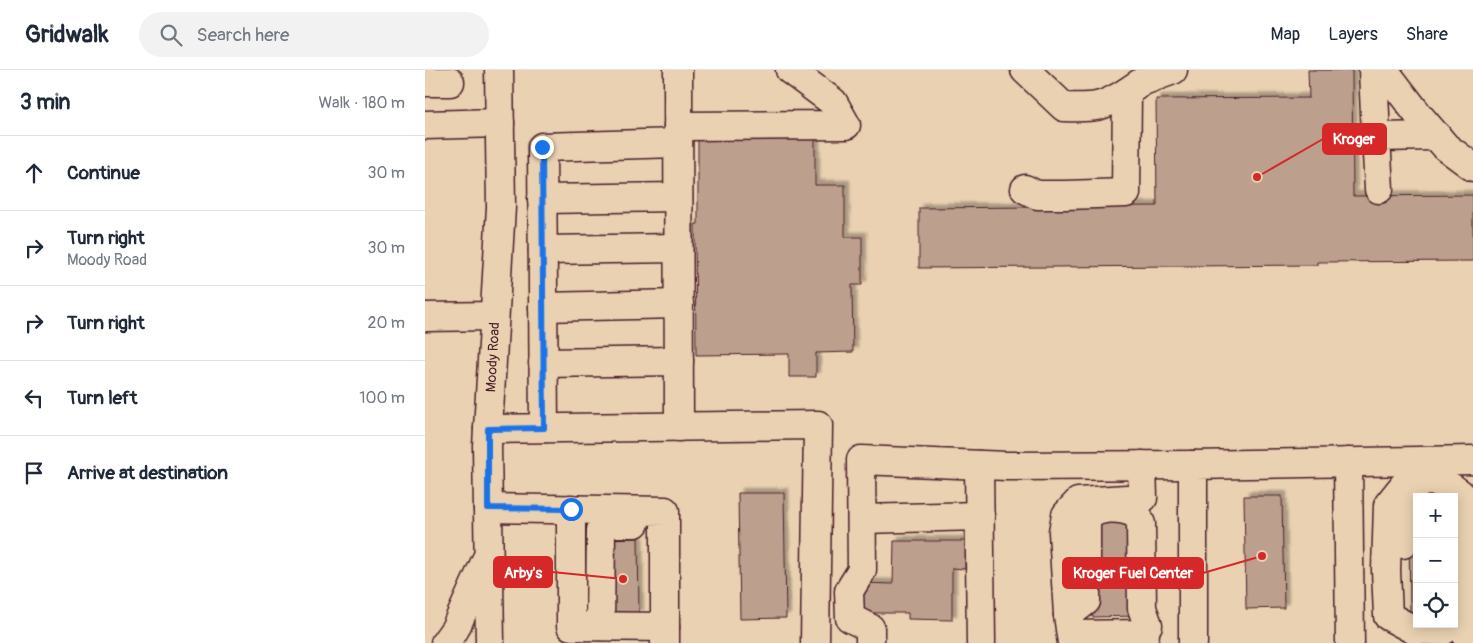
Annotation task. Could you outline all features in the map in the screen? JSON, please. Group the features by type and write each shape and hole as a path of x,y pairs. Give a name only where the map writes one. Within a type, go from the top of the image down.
{"main road":[{"name":"Moody Road","path":"490,643 488,429 501,207 499,70"},
{"path":"677,70 679,426"},
{"path":"544,428 542,147 678,134 846,125 833,102 790,70"},
{"path":"1025,70 1064,107 1093,108 1110,103 1143,82 1173,70"},
{"path":"1373,70 1379,189"},
{"path":"1384,70 1446,147 1473,167"},
{"path":"1025,189 1037,195 1065,196 1126,193 1127,92"},
{"path":"425,125 500,123"},
{"path":"1376,137 1437,136"},
{"path":"542,199 678,198"},
{"path":"543,250 678,248"},
{"path":"543,307 679,304"},
{"path":"425,317 494,316"},
{"path":"543,363 679,361"},
{"path":"488,429 818,425 815,643"},
{"path":"870,643 870,628 850,618 849,591 863,570 861,460 979,464 1142,465 1348,462 1416,483"},
{"path":"1403,624 1402,515 1416,483 1463,460"},
{"path":"1454,487 1463,460"},
{"path":"1348,462 1350,643"},
{"path":"979,464 981,643"},
{"path":"1142,465 1143,498 1152,518 1158,558 1156,610 1146,634"},
{"path":"1193,465 1193,643"},
{"path":"1431,480 1454,487 1467,500 1461,616 1443,631 1414,630 1388,616 1386,570 1388,505 1404,486 1431,480"},
{"path":"1071,631 1063,532 1066,515 1078,502 1143,498"},
{"path":"488,508 665,511 665,635"},
{"path":"1071,631 1086,601 1086,518 1094,510 1123,508 1137,514 1141,524 1142,608 1146,634"},
{"path":"571,509 571,626 600,626 665,635"},
{"path":"862,519 980,516"},
{"path":"600,626 601,530 605,523 643,523 647,531 647,614 665,635"},
{"path":"1457,538 1456,593 1468,643"},
{"path":"445,643 455,629 489,554"},
{"path":"1349,570 1386,570"},
{"path":"1071,631 1146,634"}],"building":[{"path":"1308,70 1352,70 1353,196 1473,195 1473,261 1317,262 1317,265 919,268 919,208 1157,206 1156,99 1309,98"},
{"path":"815,135 815,185 845,185 845,237 862,237 862,285 852,285 853,352 816,353 816,377 789,377 789,354 696,355 695,224 698,224 698,136"},
{"path":"738,493 784,493 786,618 740,619"},
{"path":"1244,496 1282,496 1284,608 1246,609"},
{"path":"1090,523 1136,523 1138,616 1092,617"},
{"path":"1409,534 1413,534 1413,614 1410,614"},
{"path":"638,538 639,614 606,615 605,539"},
{"path":"894,541 966,541 965,569 952,568 952,620 908,619 908,613 860,613 861,583 893,584"}],"place":[{"name":"Kroger","path":"1257,177"},
{"name":"Kroger Fuel Center","path":"1262,556"},
{"name":"Arby's","path":"623,579"}],"route":[{"path":"542,147 544,428 488,429 488,508 571,509"}]}
